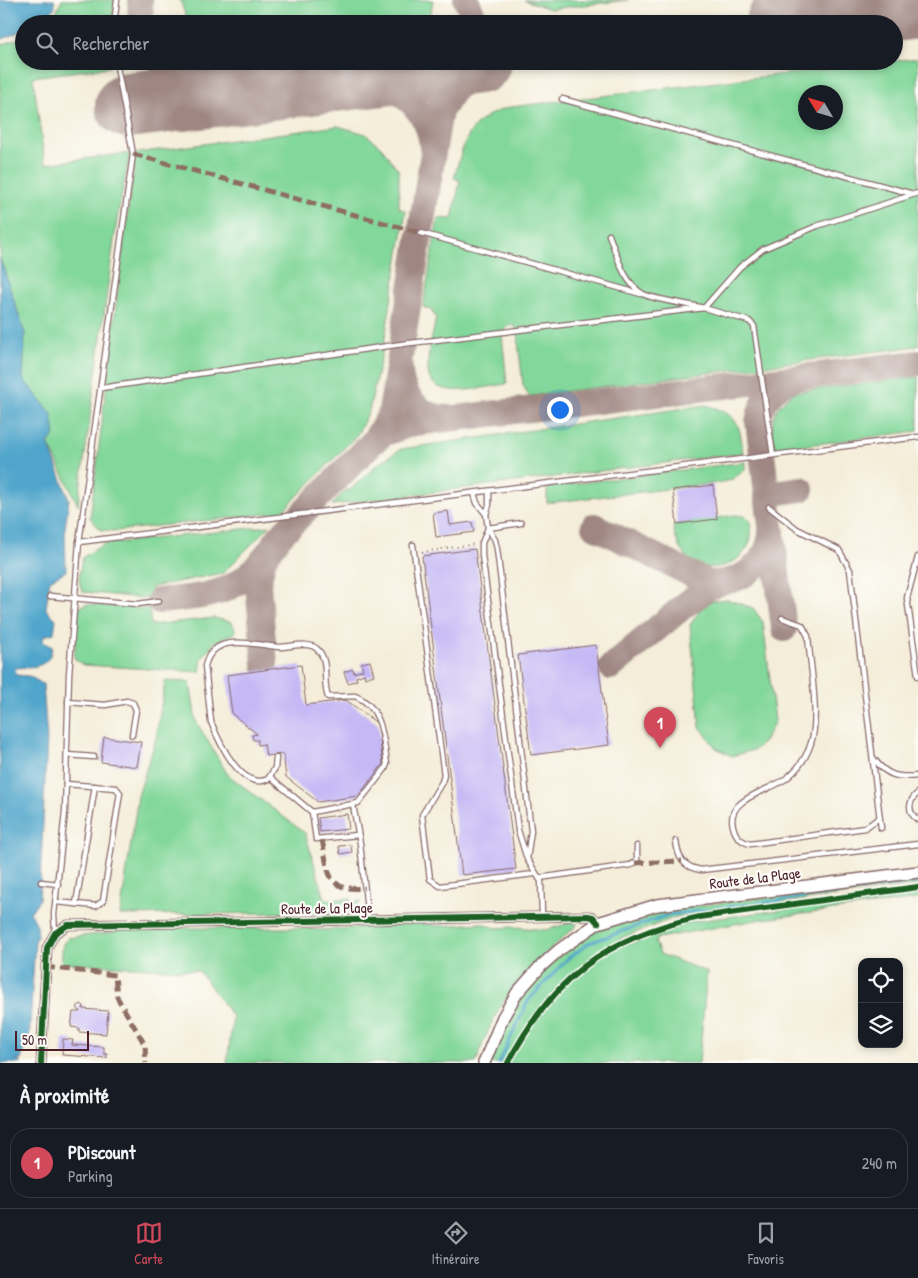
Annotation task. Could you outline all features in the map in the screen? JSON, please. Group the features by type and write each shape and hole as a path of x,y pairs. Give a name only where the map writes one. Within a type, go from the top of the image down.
{"street":[{"name":"Route de la Plage","path":"484,1063 502,1017 517,992 559,950 598,923 657,906 918,872"},
{"name":"Route de la Plage","path":"55,933 68,925 542,916 588,916 593,917 598,923"},
{"path":"41,1063 47,948 55,933"}],"lane":[{"path":"115,15 117,0"},
{"path":"55,933 66,784 68,702 79,542 133,154 118,70"},
{"path":"562,99 917,194"},
{"path":"100,388 402,344 704,308 734,273 763,249 817,226 917,194"},
{"path":"421,233 749,321 754,326 774,455"},
{"path":"609,234 624,272 631,283 644,294"},
{"path":"79,542 918,437"},
{"path":"489,491 490,500 486,514 488,528 495,540 497,549 530,821 531,837 527,859"},
{"path":"474,493 476,503 486,514"},
{"path":"769,507 785,522 839,550 850,570 874,757 880,828"},
{"path":"488,528 521,523"},
{"path":"488,528 482,543 518,830 527,859 534,874 540,878 542,885 542,916"},
{"path":"414,545 444,775 442,782 422,815 430,879 440,886 534,874"},
{"path":"918,557 907,598 918,676"},
{"path":"50,596 138,604 159,601"},
{"path":"782,618 802,625 808,636 814,718 812,742 802,762 787,779 745,800 736,809 731,821 734,833 742,842 750,844 865,828 879,818"},
{"path":"276,758 275,768 270,777 262,782 247,780 240,774 211,722 205,666 207,657 213,650 223,645 242,642 280,647 308,645 315,647 322,657 328,697 355,696 376,712 380,721 387,764 364,798 353,805 312,812"},
{"path":"68,702 105,705 127,701 133,703 136,710 132,735"},
{"path":"67,755 94,757"},
{"path":"874,757 890,775 899,778 918,776"},
{"path":"270,777 312,812 316,839 358,835"},
{"path":"56,902 96,906 103,900 120,793 116,788 66,784"},
{"path":"76,904 95,786"},
{"path":"918,793 912,797 910,807 913,816 918,820"},
{"path":"353,805 368,920"},
{"path":"676,841 678,856 682,861 690,868 701,870 918,844"},
{"path":"540,878 631,865 637,860 637,846"},
{"path":"41,882 58,884"}],"path":[{"path":"414,552 482,543"}],"green space":[{"path":"62,0 115,0 113,15 54,15"},
{"path":"180,0 433,0 430,15 185,15"},
{"path":"524,0 628,0 550,9"},
{"path":"15,40 15,70 86,70 33,77 45,164 130,153 117,219 78,505 48,443 52,414 23,379 25,334 0,260 0,45"},
{"path":"918,58 918,346 529,396 523,385 519,339 515,326 511,325 506,327 502,335 507,384 461,390 449,390 438,387 431,381 428,371 429,351 436,317 431,310 423,307 438,218 452,219 460,181 454,178 461,152 470,132 485,118 510,107 818,70 903,70 903,60"},
{"path":"338,126 366,134 382,148 399,171 399,208 406,211 384,344 369,411 357,435 282,512 115,531 101,530 90,518 123,244 136,153"},
{"path":"918,377 918,431 776,449 772,431 774,416 781,404 795,392"},
{"path":"706,405 724,412 735,421 740,434 743,453 332,505 346,490 350,490 379,463 401,449"},
{"path":"745,462 745,470 731,480 718,483 547,503 547,487"},
{"path":"735,515 745,516 750,520 751,532 748,545 743,554 736,560 718,567 708,567 690,560 680,549 673,525"},
{"path":"270,526 223,573 152,587 151,599 83,592 81,588 79,575 83,557 104,544"},
{"path":"726,599 753,608 763,622 775,721 764,742 754,750 732,756 716,748 700,727 690,625 700,610 712,601"},
{"path":"86,604 149,609 151,625 214,618 232,622 236,632 215,642 202,658 200,672 83,665 74,658 79,608"},
{"path":"165,681 190,682 196,721 228,775 305,833 325,899 350,899 351,902 361,901 350,912 120,915 138,796 156,738"},
{"path":"918,877 918,885 676,917 619,939 630,944 668,928 689,922 918,892 918,899 756,920 658,938 655,942 660,954 707,972 699,1063 490,1063 504,1027 522,996 558,957 596,930 632,918 669,910"},
{"path":"573,922 577,924 575,927 527,972 503,1002 484,1040 476,1063 227,1063 233,1017 199,971 61,963 63,944 68,938 114,932 124,928 303,928 321,930 422,923 439,926 481,923 496,928 515,927 546,930"}],"water":[{"path":"0,0 54,0 55,7 49,15 15,15 15,34 0,40"},
{"path":"0,258 25,334 23,379 52,414 55,435 48,443 69,499 65,529 66,571 50,580 46,609 56,619 54,633 44,636 43,642 52,646 51,653 48,659 40,665 15,668 16,675 29,676 43,684 47,739 39,900 30,913 36,923 38,934 35,942 29,1043 21,1047 24,1050 21,1060 17,1060 21,1063 0,1063"}],"building":[{"path":"713,485 717,519 677,524 673,490"},
{"path":"448,511 450,525 472,522 474,532 436,537 433,513"},
{"path":"475,549 516,869 462,875 422,556"},
{"path":"596,645 609,745 531,755 518,655"},
{"path":"370,661 374,675 365,678 364,674 356,677 357,680 348,683 344,672 353,669 354,673 363,670 361,663"},
{"path":"301,665 306,705 346,700 378,724 383,764 358,796 318,802 286,777 283,754 266,756 264,744 258,745 258,740 253,740 252,735 257,734 232,714 227,675"},
{"path":"104,737 141,742 137,767 101,762"},
{"path":"347,814 349,829 320,832 318,818"},
{"path":"351,845 352,852 340,854 339,846"},
{"path":"81,1004 84,1006 83,1009 108,1011 106,1034 79,1032 79,1028 71,1027 73,1012 80,1012 77,1007"},
{"path":"63,1039 73,1040 72,1045 104,1047 104,1054 107,1054 107,1058 62,1055"}],"waterway":[{"path":"499,1063 528,1001 567,959 589,943 668,915 918,882"}],"taxiway":[{"path":"140,0 141,15"},
{"path":"466,0 473,15"},
{"path":"171,70 193,82 211,89 230,93"},
{"path":"374,441 390,415 393,400 447,70"},
{"path":"443,107 460,84 479,70"},
{"path":"338,79 365,79 378,82 401,93 419,111 430,134 432,147"},
{"path":"265,664 258,584 264,558 281,535 374,441 385,433 414,423 918,363"},
{"path":"400,368 404,387 414,403 429,414 448,418"},
{"path":"784,629 758,422 759,415 768,396 790,380"},
{"path":"767,494 801,489"},
{"path":"594,526 707,582 719,583 730,581 750,571 765,554 771,532"},
{"path":"159,601 190,598 217,592 241,580 253,571 264,558"},
{"path":"611,667 685,605 709,587 717,584"}],"runway":[{"path":"848,15 918,6"},
{"path":"128,105 407,70"}],"marked path":[{"path":"133,154 421,233"},
{"path":"322,840 331,878 342,887 365,888"},
{"path":"635,863 682,861"},
{"path":"45,967 115,975 117,997 145,1045 146,1063"}],"cycle path":[{"path":"508,1063 525,1033 563,985 585,966 609,950 636,936 700,917 918,887"},
{"path":"41,1063 47,948 55,933 68,925 588,916 593,917 598,923"}],"place":[{"name":"PDiscount","path":"660,748"}]}
